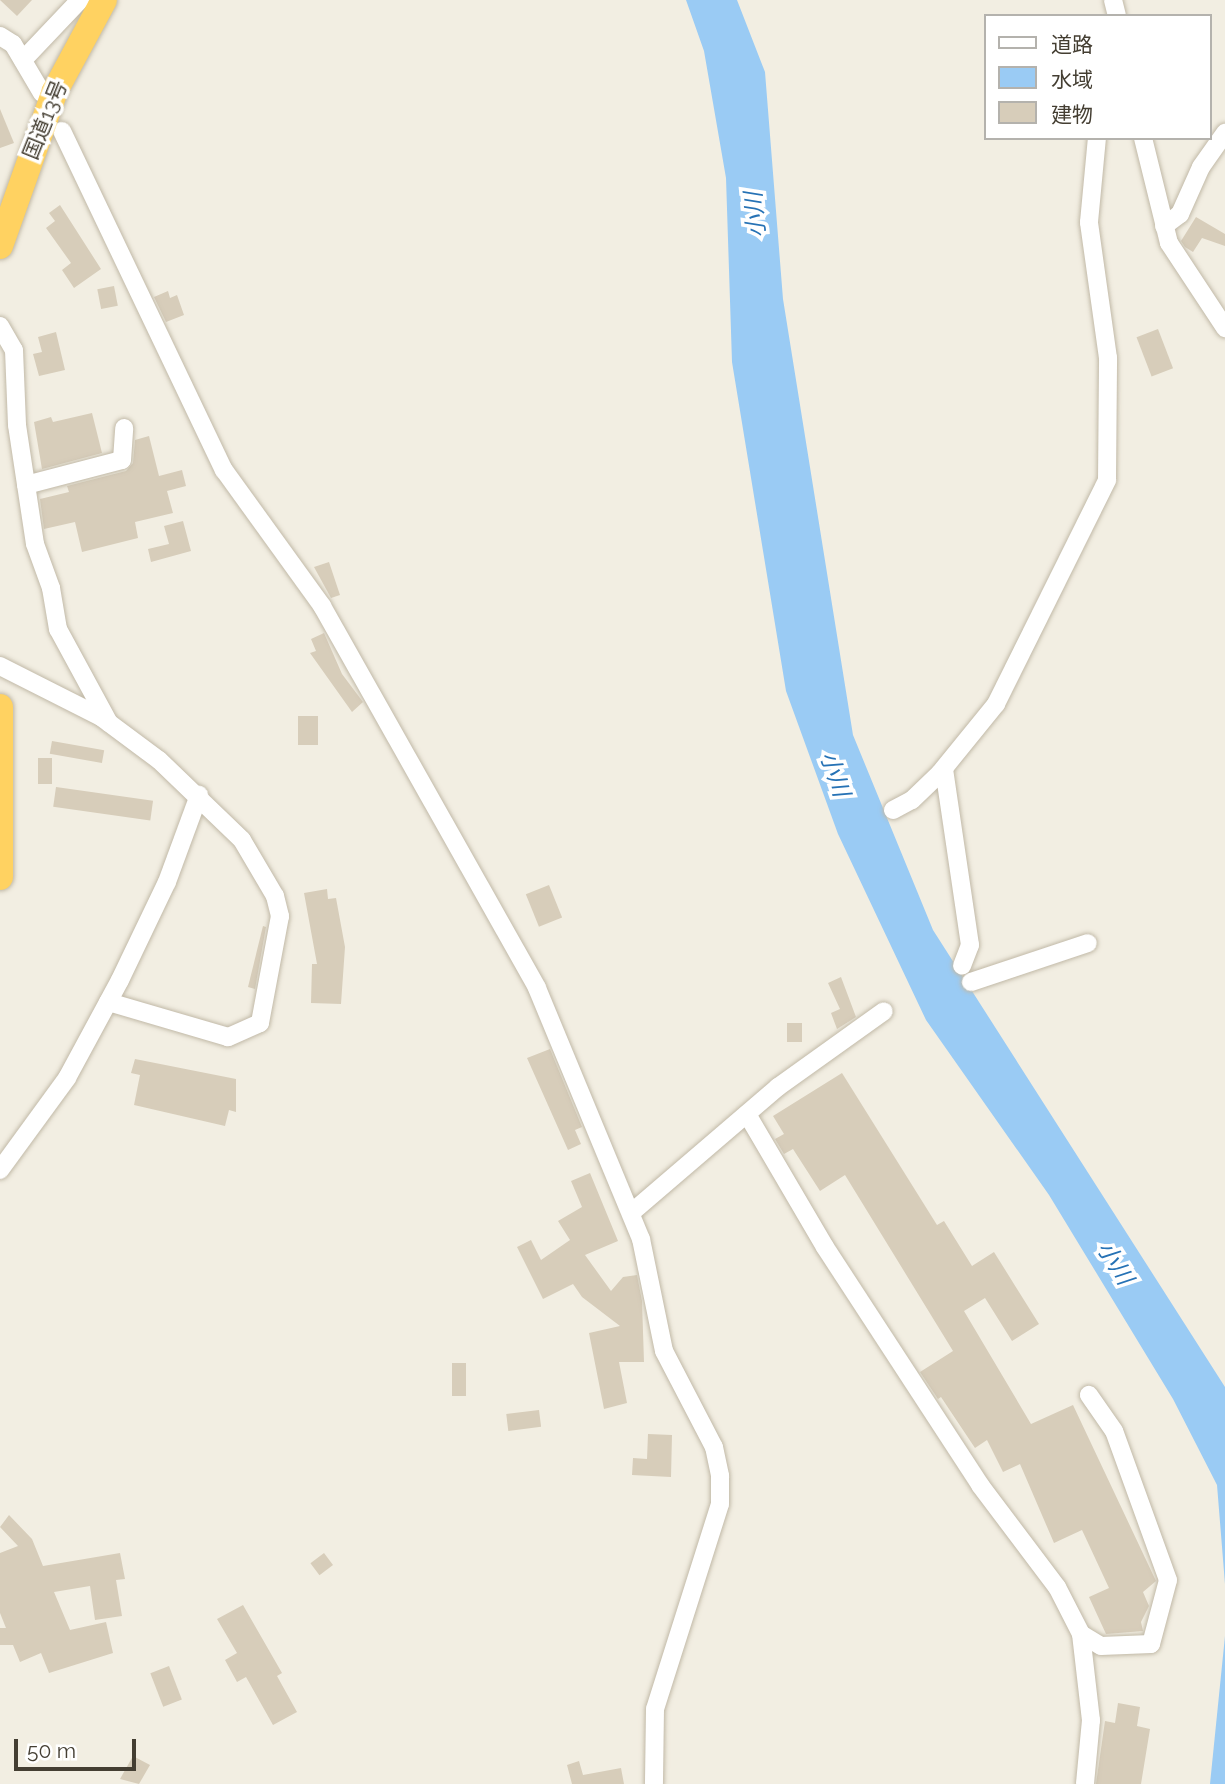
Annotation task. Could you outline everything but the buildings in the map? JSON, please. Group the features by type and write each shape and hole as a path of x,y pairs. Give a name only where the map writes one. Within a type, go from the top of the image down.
{"highway":[{"name":"国道13号","path":"0,246 55,91 104,0"},
{"path":"0,707 0,877"}],"street":[{"path":"23,60 80,0"},
{"path":"0,36 23,60 41,93"},
{"path":"62,131 224,470 322,606 537,988 631,1213 644,1251 664,1351 714,1447 720,1476 720,1504 655,1709 654,1784"},
{"path":"1164,226 1180,214 1201,167 1225,133"},
{"path":"893,810 912,800 944,769 1014,676 1109,473 1108,358 1089,222 1097,140"},
{"path":"1143,140 1169,243 1225,328"},
{"path":"0,326 14,350 17,425 26,485 36,544 51,588 58,629 108,723"},
{"path":"26,485 122,460 124,428"},
{"path":"0,666 108,723 199,795 242,840 275,896 280,916 260,1023 228,1037 108,1002"},
{"path":"944,769 970,945 966,974 1088,943"},
{"path":"0,1170 67,1078 108,1002 167,882 199,795"},
{"path":"631,1213 747,1114 884,1011"},
{"path":"747,1114 825,1247 980,1485 1057,1587 1081,1634 1091,1720 1085,1784"},
{"path":"1081,1634 1101,1646 1151,1644 1168,1580 1114,1431 1089,1395"}],"water":[{"name":"小川","path":"686,0 737,0 765,72 783,299 853,735 933,930 1225,1387 1225,1584 1217,1485 1173,1399 1049,1195 926,1020 838,834 786,691 732,362 726,178 704,51"},
{"path":"1225,1636 1225,1784 1210,1784"}]}
